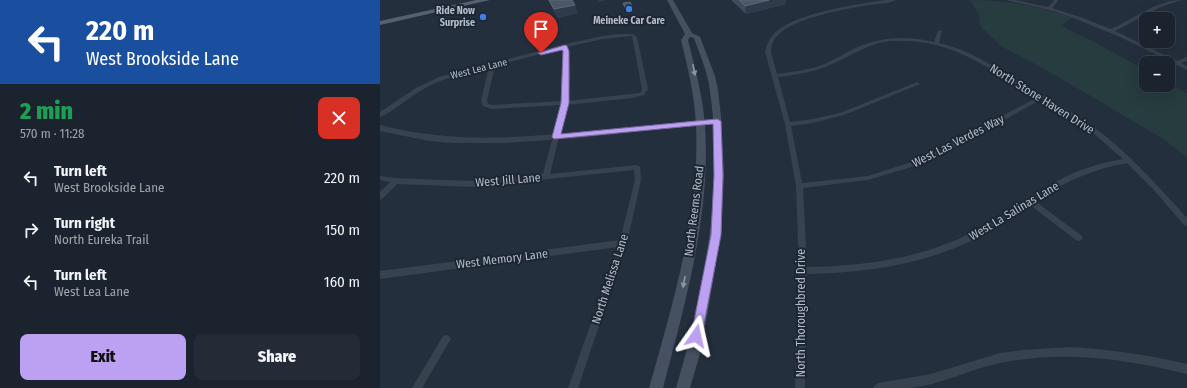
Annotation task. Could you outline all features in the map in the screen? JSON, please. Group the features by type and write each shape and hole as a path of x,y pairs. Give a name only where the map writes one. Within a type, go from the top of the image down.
{"main road":[{"path":"380,17 471,1 486,0"},
{"name":"North Reems Road","path":"670,0 689,34 697,37 711,76 717,121 719,175 716,235 694,350 683,388"},
{"path":"380,23 471,1"},
{"name":"North Reems Road","path":"656,388 679,304 694,229 701,156 701,123 697,86 692,61 684,40 689,34"}],"street":[{"path":"856,0 863,5 894,0"},
{"path":"1008,0 1049,8 1087,20 1112,30 1187,68"},
{"path":"1049,8 1057,0"},
{"path":"1112,30 1134,21 1152,8 1180,0"},
{"name":"North Thoroughbred Drive","path":"800,388 803,271 798,186 788,124 768,52 769,45 781,30 804,20 863,5"},
{"path":"936,43 940,31"},
{"name":"West Lea Lane","path":"380,115 432,82 600,38 633,35 641,62 645,89 642,94 565,103"},
{"name":"North Stone Haven Drive","path":"775,76 796,73 830,63 853,49 877,41 905,39 936,43 971,56 1086,124 1129,160 1187,223"},
{"path":"546,177 565,103 567,71 565,47"},
{"path":"1177,63 1187,59"},
{"path":"492,66 484,100 485,105 506,107 565,103"},
{"path":"788,124 813,121 842,114 917,84"},
{"name":"West Las Verdes Way","path":"798,186 868,178 923,161 1042,97"},
{"path":"380,128 413,137 477,142 556,137 717,121"},
{"name":"West La Salinas Lane","path":"803,271 868,267 925,255 970,238 992,226 1053,186 1075,176 1112,163 1129,160"},
{"name":"West Jill Lane","path":"380,178 395,181 473,184 637,167"},
{"name":"North Melissa Lane","path":"573,388 623,243 638,180 637,167"},
{"path":"380,197 395,181"},
{"path":"1030,200 1079,238"},
{"name":"West Memory Lane","path":"380,275 623,243"},
{"path":"417,388 446,339"},
{"path":"878,388 922,381 1000,358 1042,352 1088,352 1161,362 1187,369"},
{"path":"800,388 807,388"}],"green space":[{"path":"970,0 1021,4 1072,17 1061,26 1139,66 1139,92 1175,92 1175,87 1187,93 1187,158 1165,140 1055,75 1001,46 980,26 979,15"}],"building":[{"path":"549,0 572,0 575,5 554,9"},
{"path":"739,0 769,0 745,6"},
{"path":"630,2 633,8 626,10 623,3"}],"place":[{"name":"Meineke Car Care","path":"629,9"},
{"name":"Ride Now Surprise","path":"483,17"}],"route":[{"path":"541,53 565,47 566,51 567,71 565,103 556,137 717,121 719,175 716,235 696,336"}]}
